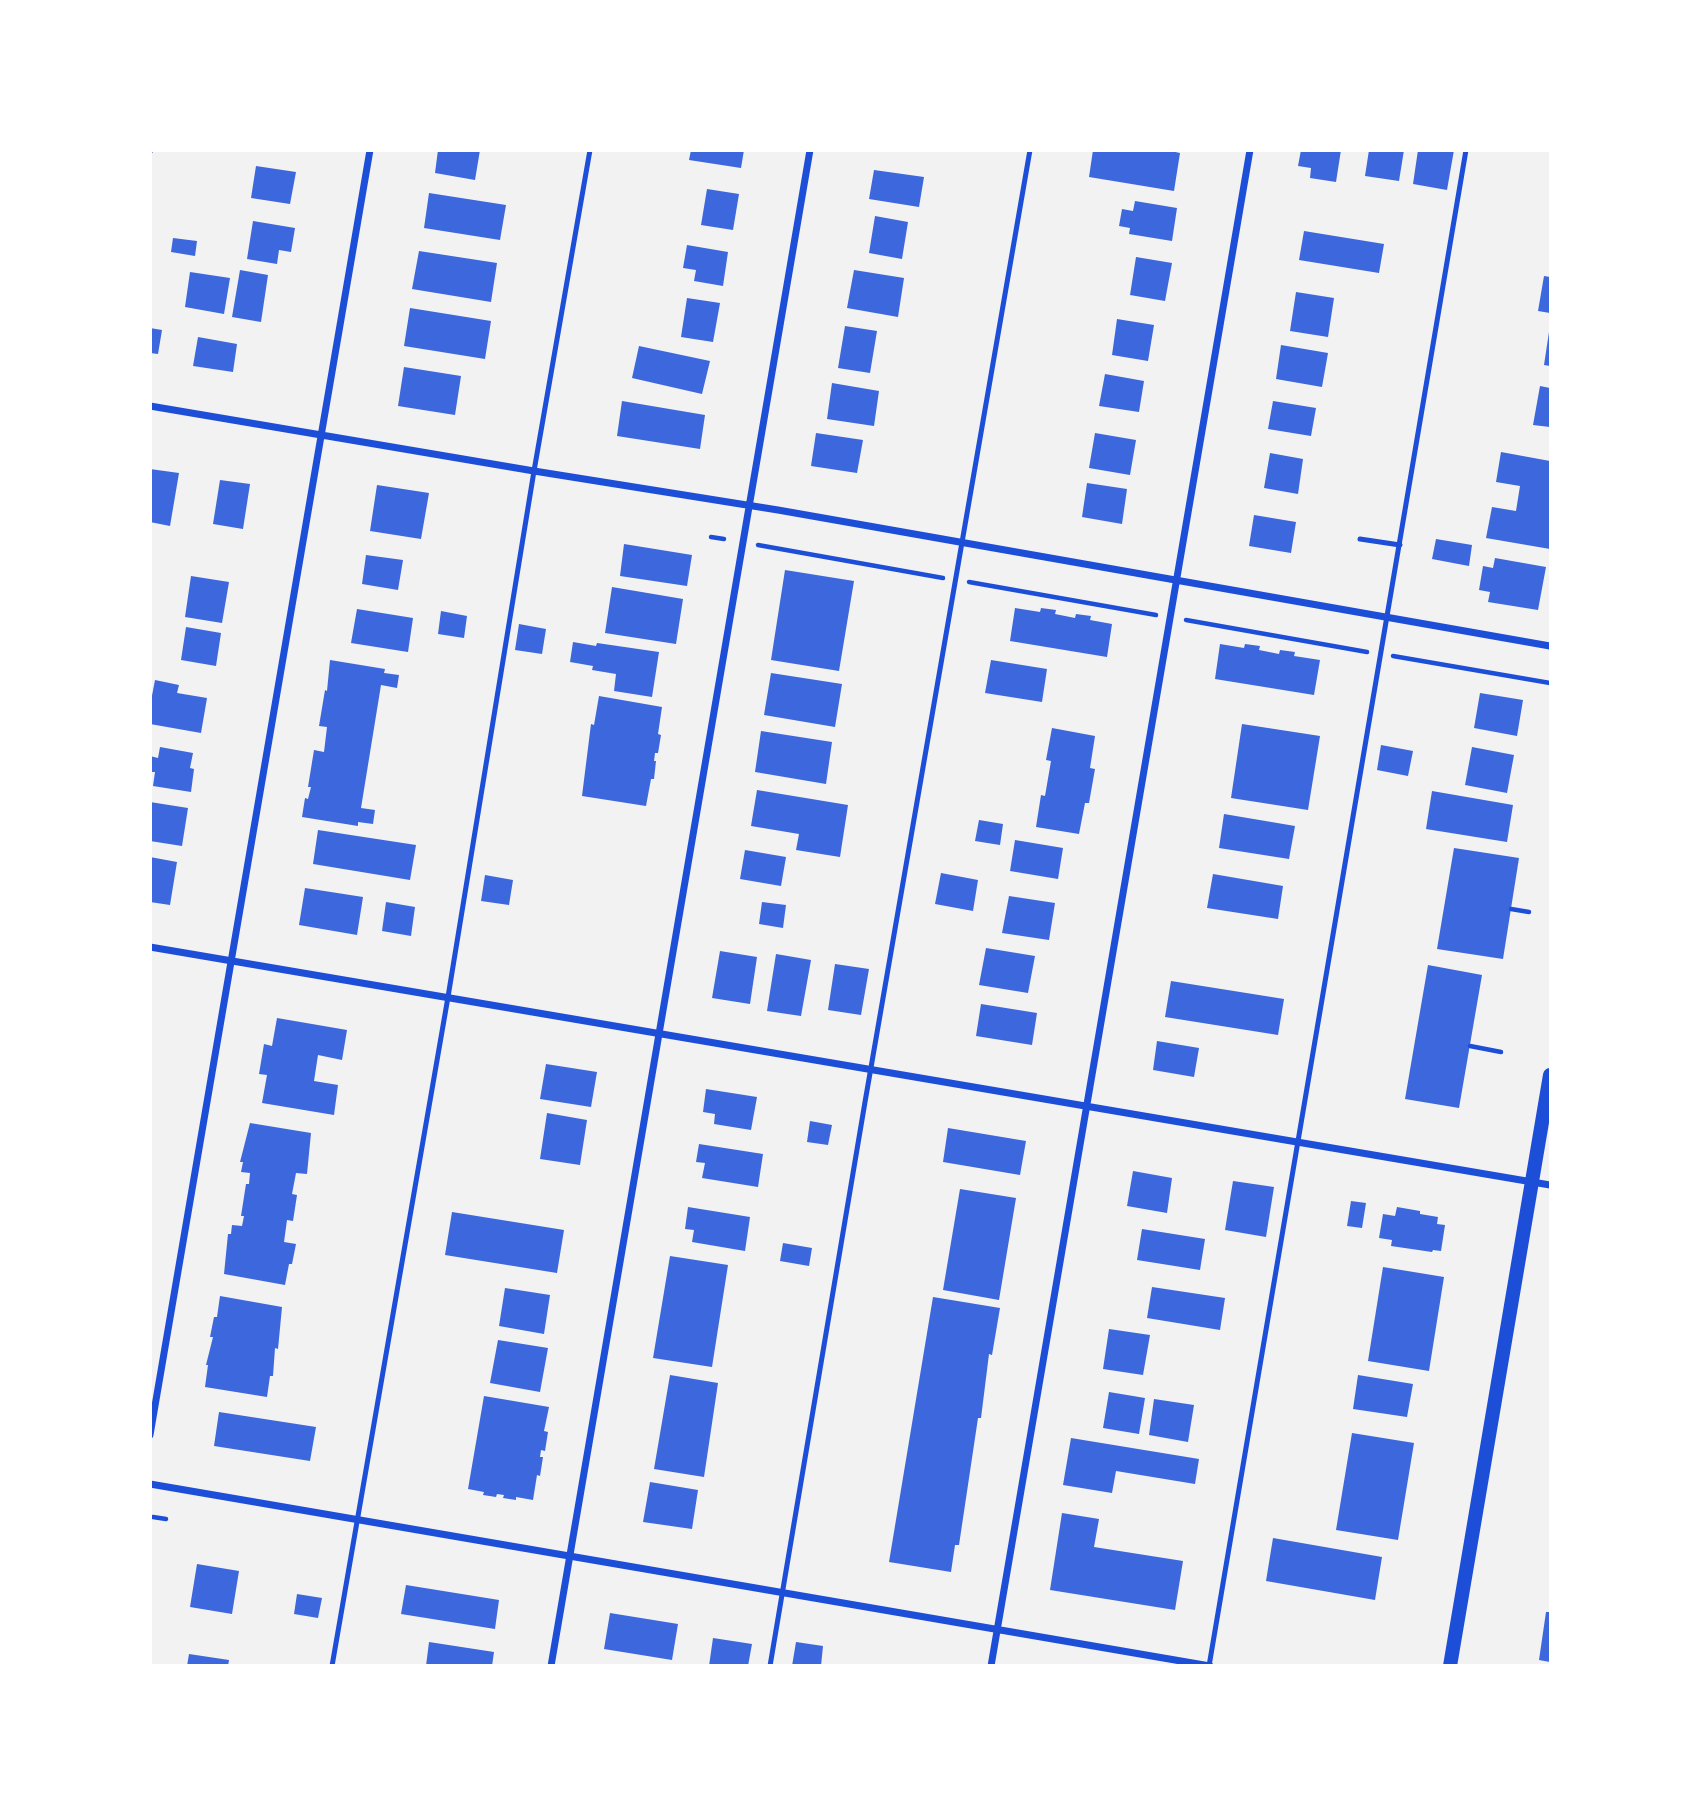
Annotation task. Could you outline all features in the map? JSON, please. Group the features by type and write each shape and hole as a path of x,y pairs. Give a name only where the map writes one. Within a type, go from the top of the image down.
{"main road":[{"path":"1450,1665 1550,1075"}],"street":[{"path":"150,1435 370,150"},
{"path":"551,1665 810,150"},
{"path":"991,1665 1250,150"},
{"path":"150,406 750,505 1550,646"},
{"path":"150,947 1550,1185"},
{"path":"150,1484 1210,1665"}],"lane":[{"path":"332,1665 448,997 534,471 590,150"},
{"path":"770,1665 1030,150"},
{"path":"1210,1665 1466,150"},
{"path":"1360,539 1400,545"}],"path":[{"path":"711,537 724,539"},
{"path":"1511,909 1528,912"},
{"path":"1470,1046 1501,1052"},
{"path":"153,1517 166,1519"}],"building":[{"path":"438,150 480,150 475,180 435,173"},
{"path":"691,150 744,150 741,168 689,160"},
{"path":"1093,150 1166,150 1180,153 1174,191 1089,177"},
{"path":"1301,150 1341,150 1336,182 1310,178 1311,168 1298,166"},
{"path":"1369,150 1404,150 1399,181 1365,176"},
{"path":"1418,150 1454,150 1447,190 1413,184"},
{"path":"256,166 296,172 290,204 251,198"},
{"path":"874,170 924,177 919,207 869,199"},
{"path":"707,189 739,194 733,230 701,225"},
{"path":"429,193 506,205 500,240 424,228"},
{"path":"1135,201 1177,208 1172,241 1129,234 1130,228 1119,226 1122,209 1133,211"},
{"path":"875,216 908,222 902,259 869,253"},
{"path":"253,221 295,228 291,252 279,250 277,264 247,259"},
{"path":"1304,231 1384,244 1379,273 1299,260"},
{"path":"173,238 197,241 195,256 171,252"},
{"path":"687,245 728,252 723,286 694,281 696,270 683,268"},
{"path":"419,251 497,263 491,302 412,289"},
{"path":"1136,257 1172,263 1165,301 1130,295"},
{"path":"240,270 268,275 261,322 232,317"},
{"path":"854,270 904,278 898,317 847,308"},
{"path":"190,272 230,278 224,314 185,307"},
{"path":"1544,276 1550,277 1550,313 1538,311"},
{"path":"1296,292 1334,298 1328,337 1290,331"},
{"path":"687,298 720,303 713,342 681,337"},
{"path":"410,308 491,321 485,359 404,346"},
{"path":"1117,319 1154,325 1148,361 1112,355"},
{"path":"845,326 877,331 870,373 838,368"},
{"path":"150,328 162,330 158,354 150,353"},
{"path":"1550,332 1550,366 1544,365"},
{"path":"198,337 237,344 233,372 193,366"},
{"path":"1281,345 1328,353 1322,387 1276,379"},
{"path":"639,346 710,361 702,394 632,378"},
{"path":"404,367 461,376 455,415 398,406"},
{"path":"1105,374 1144,381 1139,412 1099,406"},
{"path":"832,383 879,391 874,426 827,419"},
{"path":"1540,386 1550,388 1550,427 1533,425"},
{"path":"622,401 705,415 700,449 617,436"},
{"path":"1273,401 1316,408 1311,436 1268,429"},
{"path":"816,433 863,440 857,473 811,466"},
{"path":"1095,433 1136,440 1130,475 1089,468"},
{"path":"1501,452 1550,461 1550,549 1486,538 1492,507 1516,511 1520,486 1496,482"},
{"path":"1270,453 1303,459 1298,494 1264,488"},
{"path":"150,469 179,473 170,526 150,522"},
{"path":"220,480 250,484 243,529 213,524"},
{"path":"1087,483 1127,489 1122,524 1082,517"},
{"path":"377,485 429,493 421,539 370,531"},
{"path":"1254,515 1296,522 1291,553 1249,546"},
{"path":"1436,539 1472,545 1469,566 1432,559"},
{"path":"624,544 692,555 687,586 620,576"},
{"path":"366,555 403,560 398,590 362,584"},
{"path":"1495,558 1546,567 1538,610 1488,602 1490,592 1479,590 1483,566 1493,568"},
{"path":"785,570 854,581 839,671 771,660"},
{"path":"191,576 229,582 222,623 185,617"},
{"path":"612,587 683,599 676,644 605,633"},
{"path":"1015,608 1040,612 1041,608 1056,610 1055,614 1075,618 1076,614 1091,616 1090,620 1112,624 1107,657 1010,641"},
{"path":"357,609 413,618 408,652 351,643"},
{"path":"441,611 467,616 464,638 438,634"},
{"path":"519,624 546,629 542,654 515,650"},
{"path":"186,627 221,633 216,666 181,660"},
{"path":"573,642 659,652 652,697 614,691 616,674 592,670 593,666 570,662"},
{"path":"1220,644 1244,648 1245,644 1260,646 1259,650 1279,654 1280,650 1295,652 1294,656 1320,660 1314,695 1215,679"},
{"path":"330,660 385,669 384,673 399,675 397,688 381,685 361,808 375,810 373,824 358,822 358,826 302,817 305,798 308,799 311,787 308,787 314,750 324,752 327,727 319,726 325,690 327,691"},
{"path":"991,660 1047,669 1042,702 985,693"},
{"path":"771,673 842,684 835,727 764,715"},
{"path":"155,680 179,685 177,693 207,698 201,733 150,724"},
{"path":"1480,693 1523,700 1517,736 1474,728"},
{"path":"599,696 662,707 654,779 651,779 646,806 582,796 591,724 594,725"},
{"path":"1242,724 1320,736 1308,810 1231,798"},
{"path":"1052,728 1095,736 1090,768 1095,769 1089,803 1085,803 1079,834 1036,827 1041,795 1045,796 1051,761 1046,760"},
{"path":"761,731 832,742 826,784 755,772"},
{"path":"1381,745 1413,751 1408,776 1377,770"},
{"path":"160,747 193,753 190,768 194,769 191,792 153,786 155,772 150,772 150,756 158,758"},
{"path":"1472,747 1514,755 1507,793 1465,785"},
{"path":"757,790 848,805 840,857 796,850 799,834 751,826"},
{"path":"1432,791 1513,805 1507,842 1426,829"},
{"path":"150,802 188,808 182,846 150,841"},
{"path":"1224,814 1295,826 1289,859 1219,848"},
{"path":"979,820 1003,824 1000,845 975,841"},
{"path":"318,830 416,845 410,880 313,864"},
{"path":"1015,840 1063,848 1058,879 1010,871"},
{"path":"1454,848 1519,858 1503,959 1437,949"},
{"path":"745,850 786,857 781,886 740,879"},
{"path":"150,857 177,862 170,905 150,902"},
{"path":"941,873 978,880 973,911 935,904"},
{"path":"1213,874 1283,886 1278,919 1207,908"},
{"path":"485,875 513,880 509,905 481,901"},
{"path":"305,888 363,897 357,935 299,925"},
{"path":"1009,896 1055,903 1049,940 1002,933"},
{"path":"386,902 415,907 411,936 382,931"},
{"path":"762,902 786,905 783,928 759,924"},
{"path":"986,948 1035,956 1028,993 979,985"},
{"path":"720,951 757,957 750,1004 712,998"},
{"path":"776,954 811,960 801,1016 767,1011"},
{"path":"835,964 869,969 861,1015 828,1010"},
{"path":"1428,965 1482,975 1459,1108 1405,1099"},
{"path":"1171,981 1284,999 1278,1035 1165,1017"},
{"path":"981,1004 1037,1013 1032,1045 976,1036"},
{"path":"277,1018 347,1030 342,1060 318,1055 314,1081 338,1085 334,1115 262,1103 267,1075 259,1074 264,1044 272,1046"},
{"path":"1157,1041 1199,1048 1194,1077 1153,1070"},
{"path":"546,1064 597,1072 591,1107 540,1099"},
{"path":"706,1089 757,1097 751,1130 714,1124 715,1114 703,1112"},
{"path":"547,1113 587,1120 580,1165 540,1159"},
{"path":"810,1121 832,1125 828,1145 807,1142"},
{"path":"250,1123 311,1133 307,1174 296,1173 292,1194 297,1195 293,1221 287,1220 284,1242 296,1244 285,1285 224,1274 228,1234 231,1234 232,1225 242,1226 244,1216 241,1216 250,1173 241,1172 243,1162 240,1162"},
{"path":"948,1128 1026,1141 1020,1175 943,1162"},
{"path":"699,1144 763,1154 758,1187 702,1178 705,1163 696,1162"},
{"path":"1133,1171 1172,1178 1167,1213 1127,1206"},
{"path":"1233,1181 1274,1187 1266,1237 1225,1230"},
{"path":"960,1189 1016,1198 999,1300 943,1290"},
{"path":"1351,1201 1366,1203 1362,1228 1347,1226"},
{"path":"688,1207 750,1217 745,1251 692,1242 694,1230 685,1229"},
{"path":"1397,1207 1438,1217 1437,1224 1445,1225 1441,1251 1391,1246 1392,1240 1379,1238 1383,1214 1395,1216"},
{"path":"452,1212 564,1230 557,1273 445,1255"},
{"path":"1142,1229 1205,1239 1200,1270 1137,1260"},
{"path":"783,1243 812,1248 809,1266 780,1261"},
{"path":"670,1256 728,1265 712,1367 653,1358"},
{"path":"1383,1267 1444,1277 1429,1371 1368,1361"},
{"path":"1152,1287 1225,1298 1220,1330 1147,1318"},
{"path":"505,1288 550,1295 544,1334 499,1326"},
{"path":"220,1296 282,1307 278,1349 275,1348 273,1376 270,1376 267,1397 205,1387 206,1365 213,1337 210,1337"},
{"path":"933,1297 1000,1308 992,1355 989,1354 959,1545 955,1545 951,1572 889,1562"},
{"path":"1109,1329 1150,1335 1143,1375 1103,1369"},
{"path":"498,1340 548,1348 540,1392 490,1383"},
{"path":"670,1375 718,1383 704,1477 654,1469"},
{"path":"1358,1375 1413,1384 1407,1417 1353,1409"},
{"path":"1109,1392 1145,1398 1139,1434 1103,1428"},
{"path":"484,1396 549,1407 544,1431 548,1432 545,1451 541,1450 540,1457 543,1457 540,1476 537,1475 533,1500 503,1498 504,1495 497,1494 496,1497 483,1495 484,1492 468,1489"},
{"path":"1154,1399 1194,1405 1188,1442 1149,1435"},
{"path":"219,1412 316,1427 310,1461 214,1446"},
{"path":"1352,1433 1414,1443 1398,1540 1336,1530"},
{"path":"1071,1438 1199,1459 1195,1484 1116,1471 1112,1493 1063,1485"},
{"path":"650,1482 698,1490 692,1529 643,1522"},
{"path":"1062,1513 1099,1519 1094,1547 1183,1561 1175,1610 1050,1590"},
{"path":"1273,1538 1382,1557 1375,1600 1266,1581"},
{"path":"197,1564 239,1571 232,1614 190,1607"},
{"path":"406,1585 499,1600 495,1629 401,1614"},
{"path":"297,1594 322,1598 318,1618 294,1614"},
{"path":"1546,1612 1550,1612 1550,1662 1539,1660"},
{"path":"610,1613 678,1624 672,1660 604,1649"},
{"path":"713,1638 752,1644 748,1666 709,1666"},
{"path":"429,1642 494,1652 492,1666 426,1666"},
{"path":"796,1642 823,1646 821,1666 792,1666"},
{"path":"189,1654 229,1660 228,1666 187,1666"}]}
